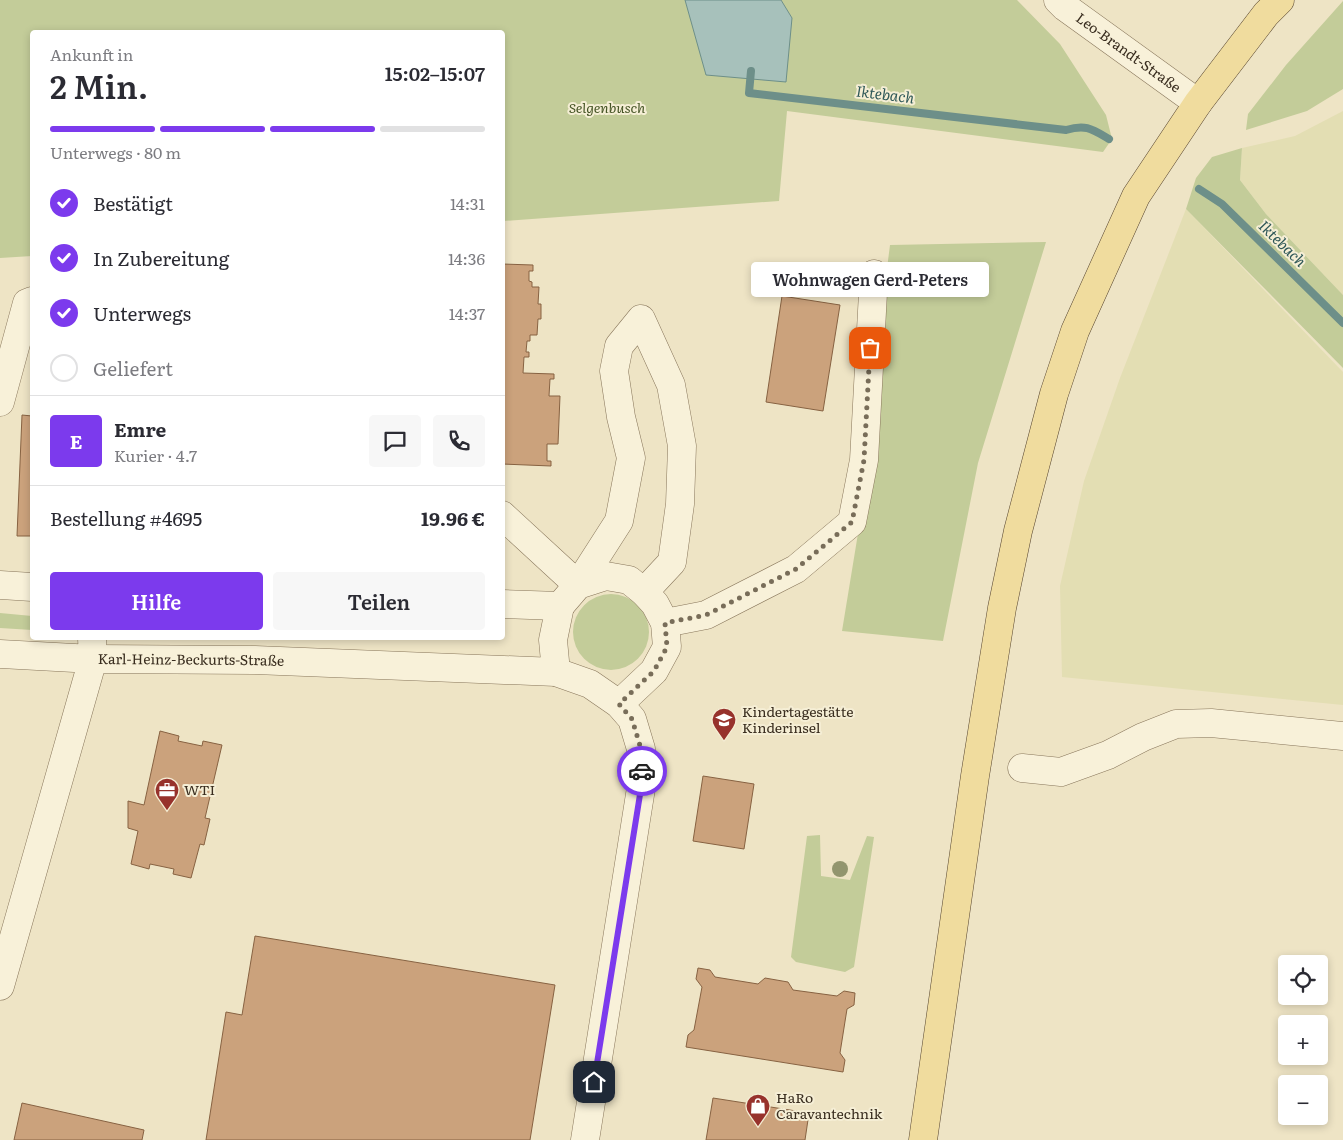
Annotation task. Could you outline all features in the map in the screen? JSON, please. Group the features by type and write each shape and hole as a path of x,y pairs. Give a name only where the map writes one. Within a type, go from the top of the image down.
{"main road":[{"path":"923,1140 975,776 1002,608 1018,531 1049,412 1075,331 1136,196 1198,103 1266,14 1280,0"}],"street":[{"name":"Leo-Brandt-Straße","path":"1058,0 1198,103"},
{"path":"665,623 706,615 796,569 852,522 864,460 874,274"},
{"path":"0,402 28,303 30,302"},
{"path":"556,672 553,640 560,606 578,585 619,521 631,458 621,417 614,371 619,346 641,320 671,385 682,446 680,504 672,562 644,592"},
{"path":"505,518 578,585"},
{"path":"578,585 606,576 629,580 655,604 665,623 667,647 654,671 619,704"},
{"path":"0,586 30,587"},
{"path":"505,604 560,606"},
{"path":"0,654 92,648"},
{"name":"Karl-Heinz-Beckurts-Straße","path":"0,986 92,648 254,660 556,672 590,684 619,704 632,719 641,749 642,782 585,1140"},
{"path":"1022,768 1061,772 1108,755 1176,724 1211,723 1343,736"}],"shaded area":[{"path":"1343,111 1343,295 1266,214 1240,180 1242,148 1295,136"},
{"path":"1186,209 1343,372 1343,705 1062,677 1060,586 1084,481 1120,378"}],"green space":[{"name":"Selgenbusch","path":"0,0 685,0 687,7 792,18 781,0 1017,0 1060,44 1106,115 1112,139 1103,152 787,111 779,201 505,221 505,30 30,30 30,256 0,258"},
{"path":"1343,1 1343,89 1307,111 1246,130 1248,114 1286,65"},
{"path":"1242,148 1240,180 1266,214 1343,295 1343,368 1186,209 1196,178 1212,157"},
{"path":"1046,242 978,463 943,641 842,631 873,442 878,339 890,245"},
{"path":"611,594 625,597 638,605 646,618 649,632 646,646 638,659 625,667 611,670 597,667 584,659 576,646 573,632 576,618 584,605 597,597"},
{"path":"0,613 30,616 30,630 0,628"},
{"path":"820,835 821,876 850,880 867,836 874,837 854,967 845,972 796,962 791,957 807,836"}],"water":[{"path":"685,0 781,0 792,18 786,82 706,75"}],"building":[{"path":"505,264 533,265 533,271 529,271 529,281 532,282 532,287 539,287 538,304 541,304 541,319 538,319 537,335 530,335 530,341 527,341 526,352 529,352 529,357 524,357 523,373 554,374 554,379 550,379 549,396 560,396 558,444 547,444 547,461 551,461 551,466 505,464"},
{"path":"782,296 840,305 823,411 766,402"},
{"path":"22,415 30,416 30,536 17,536"},
{"name":"WTI","path":"160,731 179,736 178,741 202,746 203,741 222,745 205,818 210,819 204,845 200,844 191,878 173,874 174,869 150,864 149,869 131,864 138,831 128,828 128,801 144,805"},
{"path":"703,776 754,784 744,849 693,841"},
{"path":"255,936 555,985 530,1140 206,1140 226,1012 242,1015"},
{"path":"698,968 710,970 715,977 758,984 765,978 788,982 793,990 837,996 844,991 855,993 854,1005 847,1009 840,1053 845,1060 843,1072 686,1047 688,1035 694,1030 702,987 696,979"},
{"name":"HaRo Caravantechnik","path":"713,1098 809,1113 805,1140 706,1140"},
{"path":"22,1103 144,1130 142,1140 14,1140"}],"waterway":[{"name":"Iktebach","path":"751,71 749,93 1066,130 1079,127 1089,128 1109,139"},
{"name":"Iktebach","path":"1199,189 1222,204 1343,323"}],"way so far":[{"path":"642,771 641,749 632,719 619,704 654,671 667,647 665,623 706,615 796,569 852,522 864,460 870,348"}],"place":[{"name":"Wohnwagen Gerd-Peters","path":"870,348"},
{"name":"Kindertagestätte Kinderinsel","path":"724,741"},
{"name":"WTI","path":"167,811"},
{"name":"HaRo Caravantechnik","path":"758,1127"}],"route":[{"path":"594,1082 642,782 642,771"}]}
